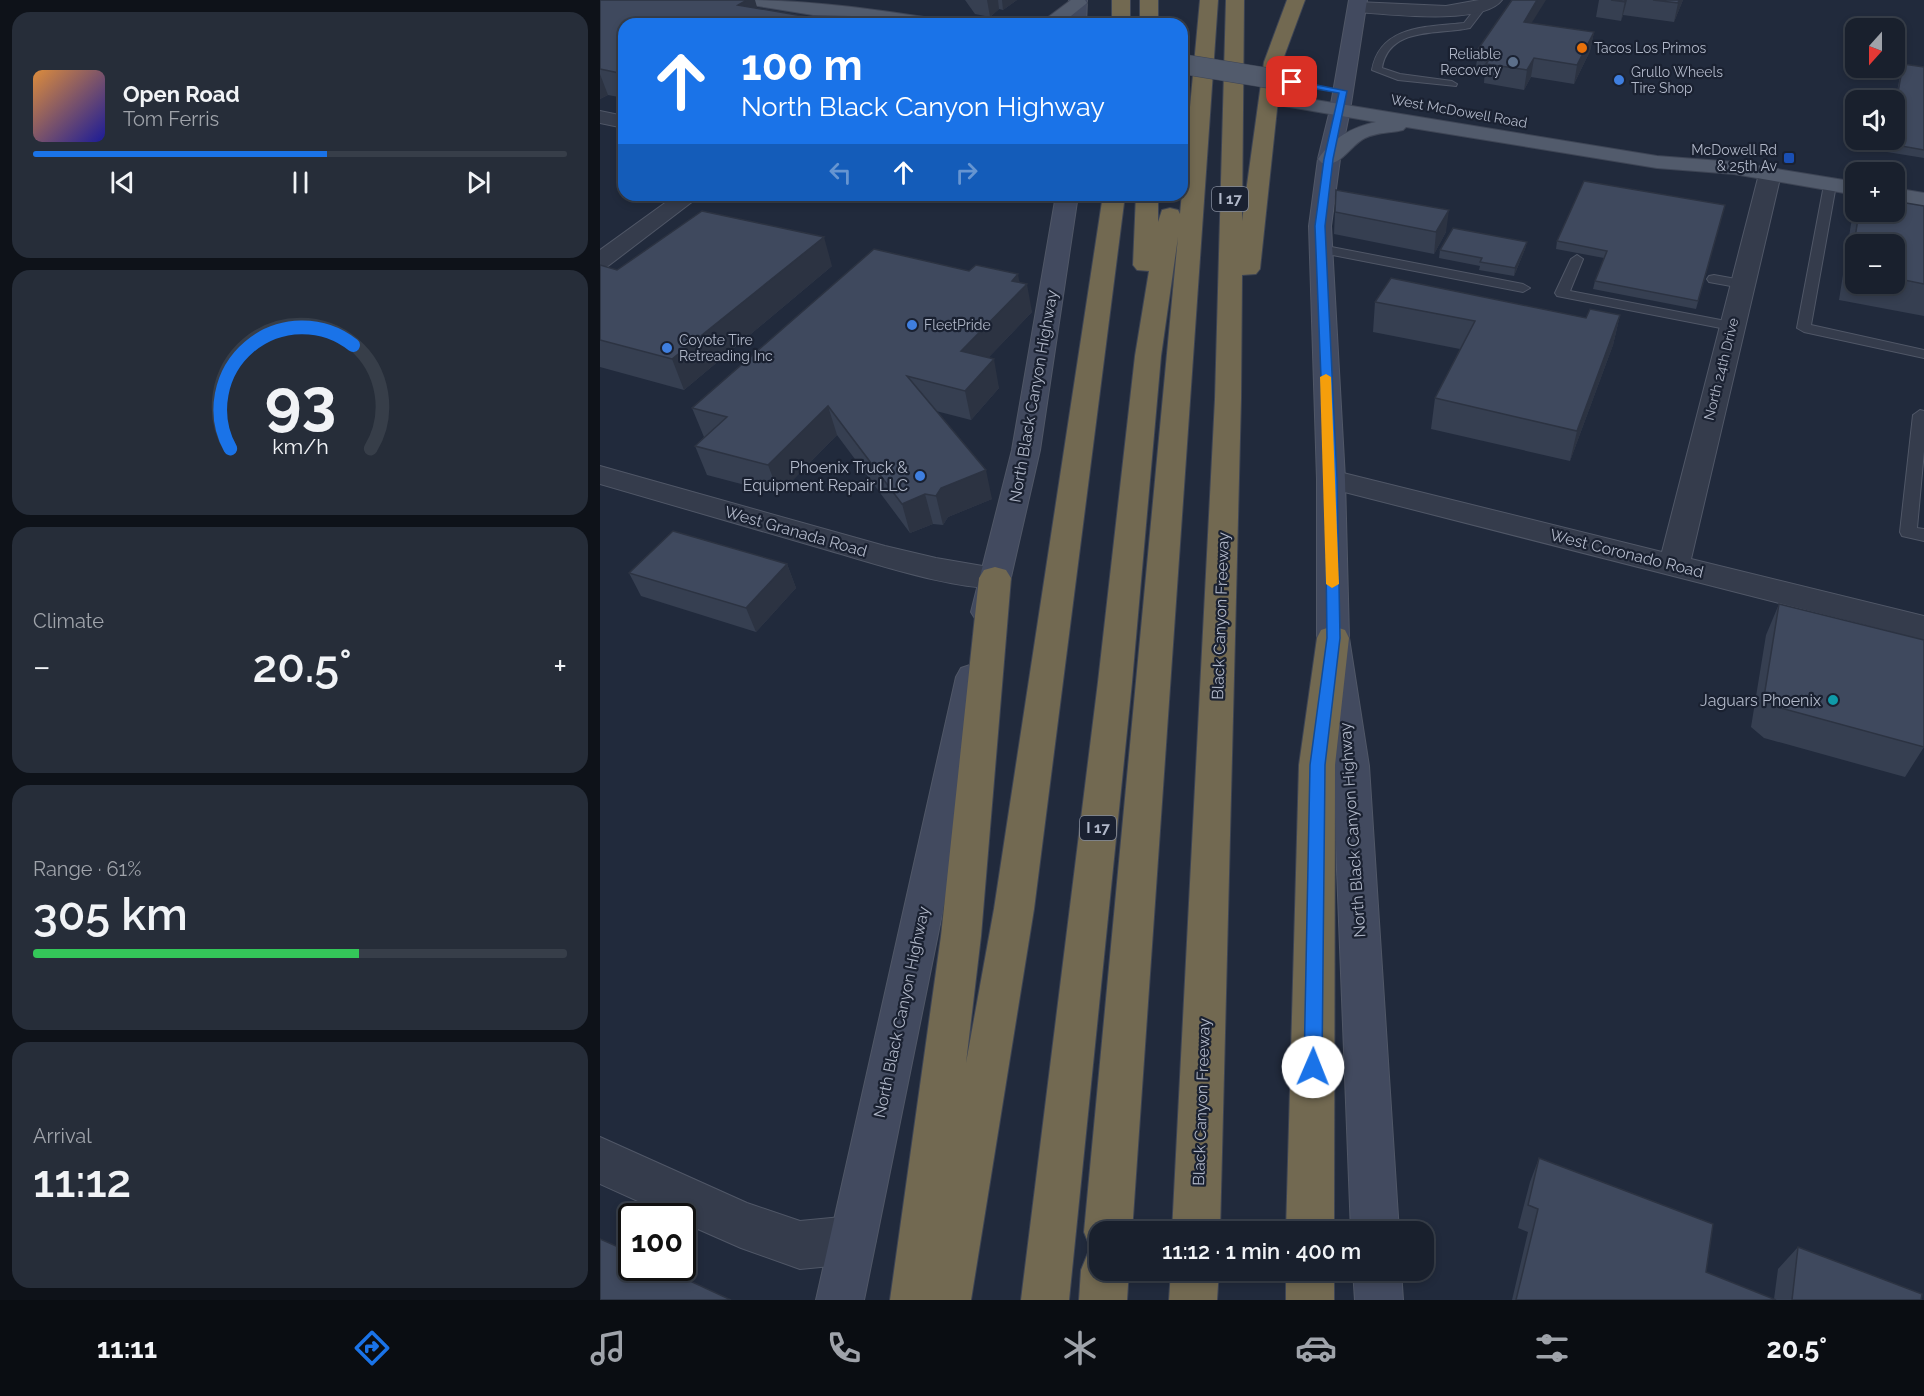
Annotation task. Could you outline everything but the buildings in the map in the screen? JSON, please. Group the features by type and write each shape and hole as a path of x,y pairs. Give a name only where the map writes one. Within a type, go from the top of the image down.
{"highway":[{"path":"1121,0 1121,18"},
{"path":"1149,0 1149,18"},
{"path":"1188,73 1196,0"},
{"path":"1109,1221 1209,0"},
{"name":"Black Canyon Freeway","path":"1196,1221 1228,399 1235,0"},
{"path":"1228,399 1246,280 1273,63 1296,0"},
{"path":"947,1300 1014,909 1113,201"},
{"path":"1147,201 1145,274 1148,356"},
{"name":"I 17","path":"1045,1300 1115,682 1148,356 1172,201"},
{"path":"914,1300 961,936 995,578"},
{"path":"1310,1221 1317,765 1334,638"},
{"path":"1103,1300 1104,1281"},
{"path":"1193,1300 1194,1281"},
{"path":"1310,1281 1310,1300"}],"main road":[{"path":"751,0 813,10 852,11 898,18"},
{"path":"1059,18 1078,1"},
{"path":"1077,18 1078,1"},
{"name":"North Black Canyon Highway","path":"1357,3 1330,94 1329,159 1320,226 1320,249 1331,479 1334,638 1351,766 1375,1221"},
{"path":"813,10 832,18"},
{"name":"West McDowell Road","path":"1188,66 1291,92 1330,94 1432,125 1657,162 1734,168 1845,187"},
{"name":"West McDowell Road","path":"1188,84 1330,94 1664,145 1734,168"},
{"path":"1329,159 1349,138 1362,131 1384,127 1432,125"},
{"path":"1905,197 1924,200"},
{"name":"North Black Canyon Highway","path":"840,1300 995,578 1026,450 1066,201"},
{"path":"1378,1281 1379,1300"}],"street":[{"path":"1357,3 1455,12 1487,3"},
{"path":"600,117 618,121"},
{"name":"North 24th Drive","path":"1674,565 1770,174"},
{"path":"600,261 682,201"},
{"name":"West Granada Road","path":"600,475 885,556 936,569 995,578"},
{"name":"West Coronado Road","path":"1331,479 1924,628"},
{"path":"600,1160 741,1225 800,1245 852,1240"}],"lane":[{"path":"1452,84 1398,77 1377,70 1377,58 1388,43 1399,37 1467,26 1487,3"},
{"path":"1830,184 1804,328 1924,354"},
{"path":"1320,249 1523,288"},
{"path":"1577,259 1562,292 1731,326"},
{"path":"1714,279 1742,284"},
{"path":"1920,415 1908,532 1924,536"}],"slow traffic":[{"path":"1326,377 1331,479 1332,584"}],"place":[{"name":"Tacos Los Primos","path":"1582,48"},
{"name":"Reliable Recovery","path":"1513,62"},
{"name":"Grullo Wheels Tire Shop","path":"1619,80"},
{"name":"McDowell Rd & 25th Av","path":"1789,158"},
{"name":"FleetPride","path":"912,325"},
{"name":"Coyote Tire Retreading Inc","path":"667,348"},
{"name":"Phoenix Truck & Equipment Repair LLC","path":"920,476"},
{"name":"Jaguars Phoenix","path":"1833,700"}],"route":[{"path":"1292,82 1343,91 1329,159 1320,226 1331,479 1334,638 1317,765 1313,1067"}]}
